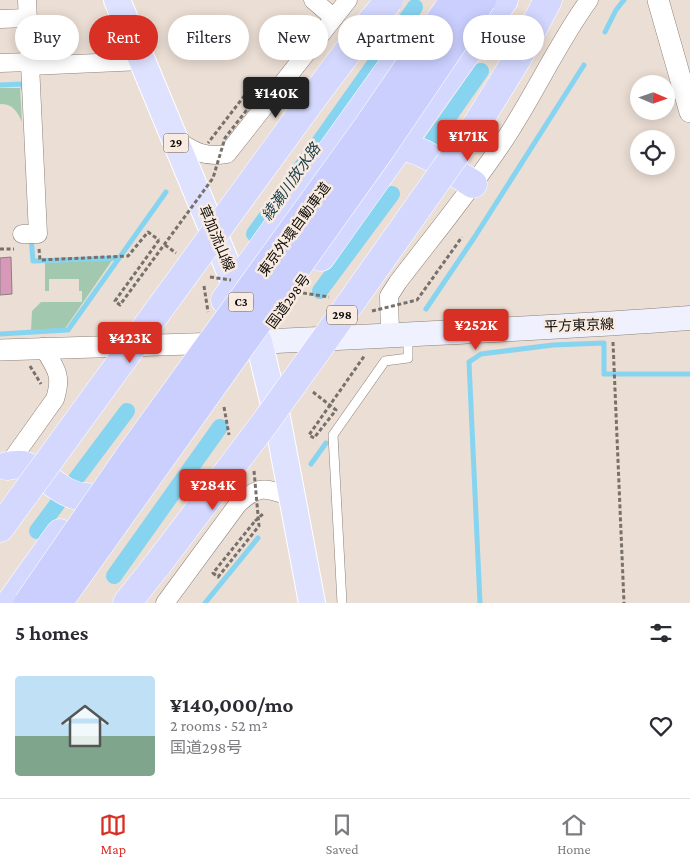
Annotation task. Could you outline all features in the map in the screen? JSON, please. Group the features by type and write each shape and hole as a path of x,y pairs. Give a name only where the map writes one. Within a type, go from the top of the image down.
{"highway":[{"path":"0,528 324,83 389,0"},
{"path":"10,603 439,0"},
{"name":"東京外環自動車道","path":"28,603 130,455 368,126 454,0"},
{"name":"東京外環自動車道","path":"58,603 382,148 482,0"},
{"name":"国道298号","path":"73,603 504,0"},
{"name":"298","path":"127,603 264,424 477,124 517,59 548,0"},
{"path":"401,146 412,148 473,184"},
{"path":"4,471 21,464 30,468 66,493 86,497"}],"main road":[{"name":"草加流山線","path":"117,0 174,139 237,284 259,342 277,417 312,603"},
{"name":"平方東京線","path":"259,342 612,324 690,318"}],"street":[{"path":"27,0 28,15"},
{"path":"313,0 334,18"},
{"path":"174,139 195,152 213,157 227,154 348,0"},
{"path":"399,334 389,296 504,140 525,107 554,54 589,0"},
{"path":"658,0 690,112"},
{"path":"0,19 15,18"},
{"path":"26,239 30,60"},
{"path":"0,63 142,61"},
{"path":"0,350 259,342"},
{"path":"4,471 55,398 60,385 58,375 35,348"},
{"path":"165,603 238,504 252,491 266,489 292,497"}],"lane":[{"path":"342,603 333,434 385,361 408,358 399,334"}],"path":[{"path":"0,249 26,239 40,260 128,256 148,232 159,240 115,301 120,305 213,178 225,138 263,89 255,82 208,143"},
{"path":"366,312 417,300 462,237"},
{"path":"612,324 624,603"},
{"path":"35,348 30,366 43,388"},
{"path":"310,389 336,410 314,438 309,436 367,352"},
{"path":"254,467 259,526 218,577 213,573 254,520 264,513"}],"green space":[{"path":"0,88 20,88 22,122 14,109 8,105 0,104"},
{"path":"113,259 64,330 31,331 32,311 41,302 82,302 82,291 79,291 79,279 49,279 49,291 45,291 45,263"}],"building":[{"path":"11,257 12,294 0,295 0,258"}],"waterway":[{"path":"605,32 616,10 624,0"},
{"name":"綾瀬川放水路","path":"254,234 415,7"},
{"path":"426,309 474,238 584,65"},
{"name":"綾瀬川放水路","path":"432,141 481,71"},
{"path":"0,85 23,84 23,88"},
{"path":"0,334 68,330 166,192"},
{"name":"綾瀬川放水路","path":"320,291 392,194"},
{"path":"31,236 33,261 119,258"},
{"path":"480,603 469,362 481,354 553,345 604,343 604,374 690,374"},
{"name":"綾瀬川放水路","path":"37,531 127,411"},
{"name":"綾瀬川放水路","path":"114,576 220,427"},
{"path":"311,464 326,443"},
{"path":"205,603 258,538"}]}
